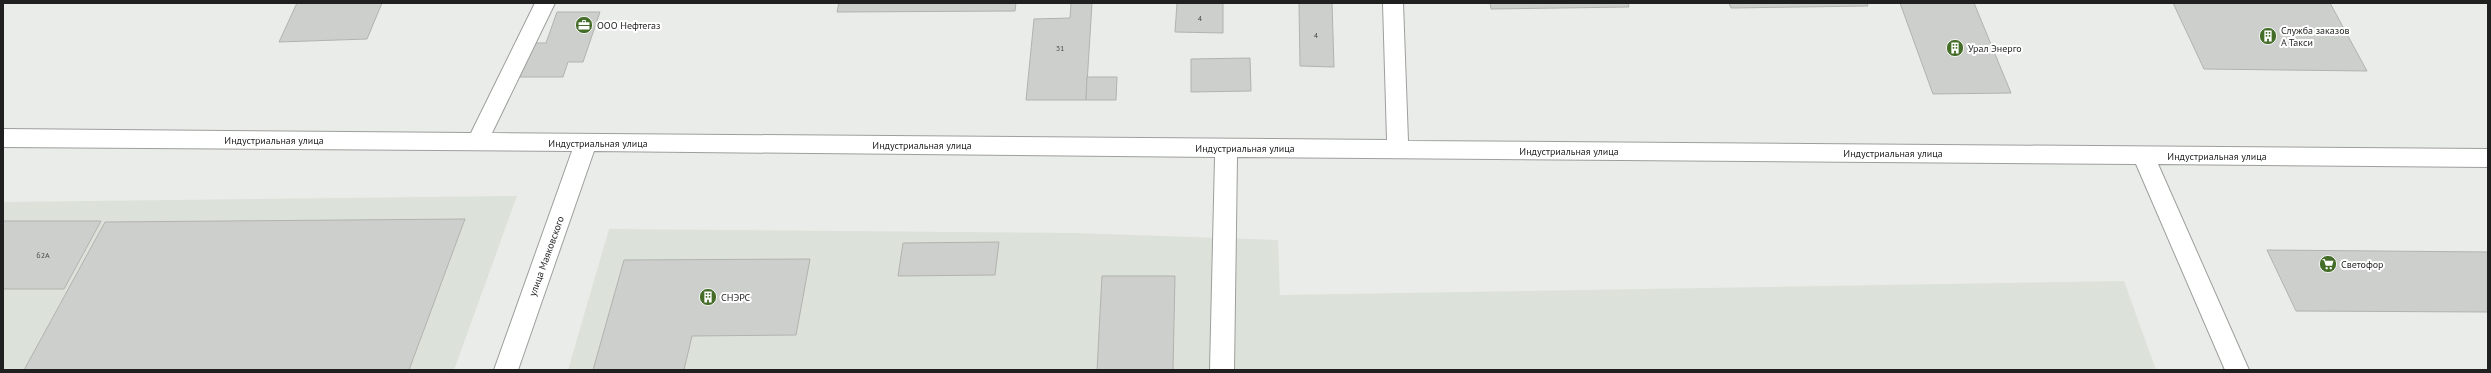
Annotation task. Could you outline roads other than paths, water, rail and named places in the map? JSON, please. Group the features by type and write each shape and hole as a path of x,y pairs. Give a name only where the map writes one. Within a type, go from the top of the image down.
{"street":[{"path":"477,142 545,3"},
{"path":"1393,3 1398,149"},
{"name":"Индустриальная улица","path":"3,138 2488,158"},
{"name":"улица Маяковского","path":"506,370 586,143"},
{"path":"1222,370 1226,148"},
{"path":"2143,155 2237,370"}],"place":[{"name":"ООО Нефтегаз","path":"584,25"},
{"name":"Служба заказов А Такси","path":"2268,36"},
{"name":"Урал Энерго","path":"1955,48"},
{"name":"Светофор","path":"2328,264"},
{"name":"СНЭРС","path":"708,297"}]}
